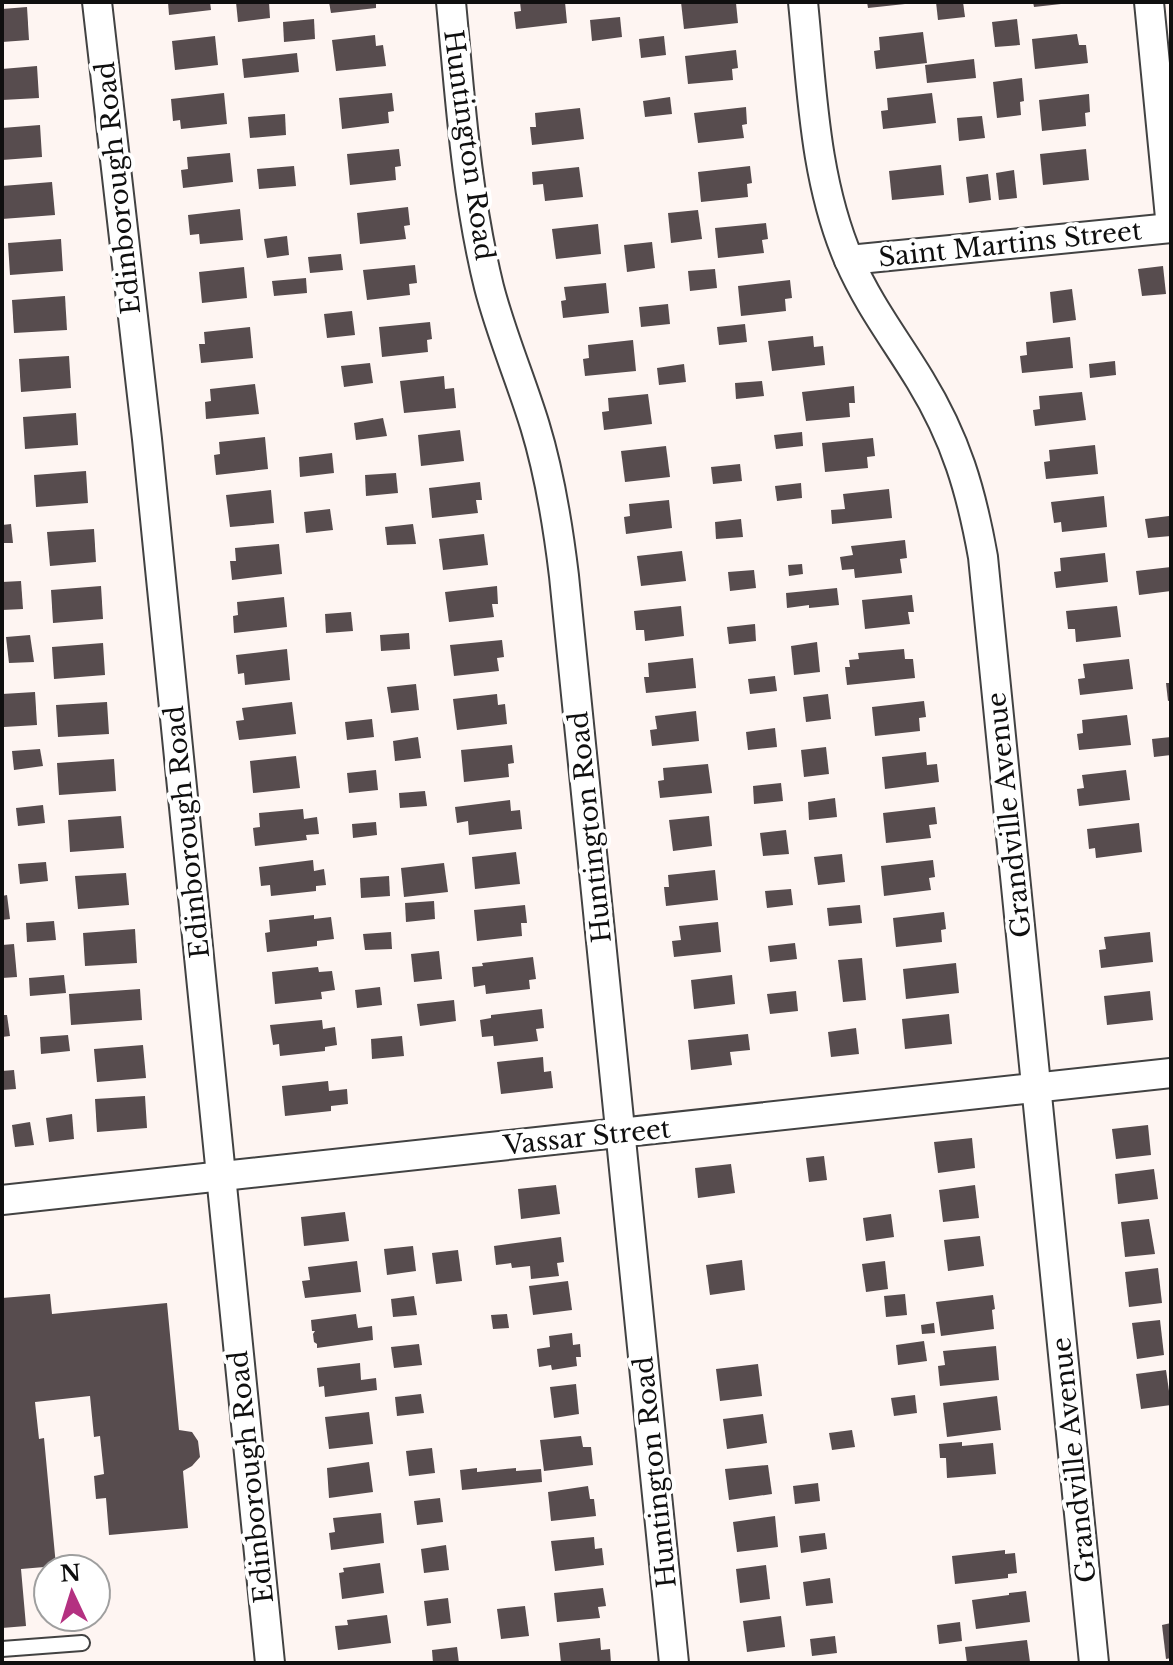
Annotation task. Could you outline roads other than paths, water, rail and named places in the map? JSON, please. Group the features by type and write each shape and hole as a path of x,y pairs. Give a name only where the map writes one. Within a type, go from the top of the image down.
{"street":[{"name":"Edinborough Road","path":"97,2 147,439 270,1663"},
{"name":"Huntington Road","path":"451,2 469,180 478,235 490,289 536,429 558,527 674,1663"},
{"name":"Grandville Avenue","path":"803,2 827,193 849,260 873,309 920,380 942,420 961,464 975,510 983,557 1094,1663"},
{"path":"1149,2 1171,228"},
{"name":"Saint Martins Street","path":"849,260 1171,228"},
{"name":"Vassar Street","path":"2,1200 1171,1073"}],"lane":[{"path":"2,1649 82,1643"}]}
